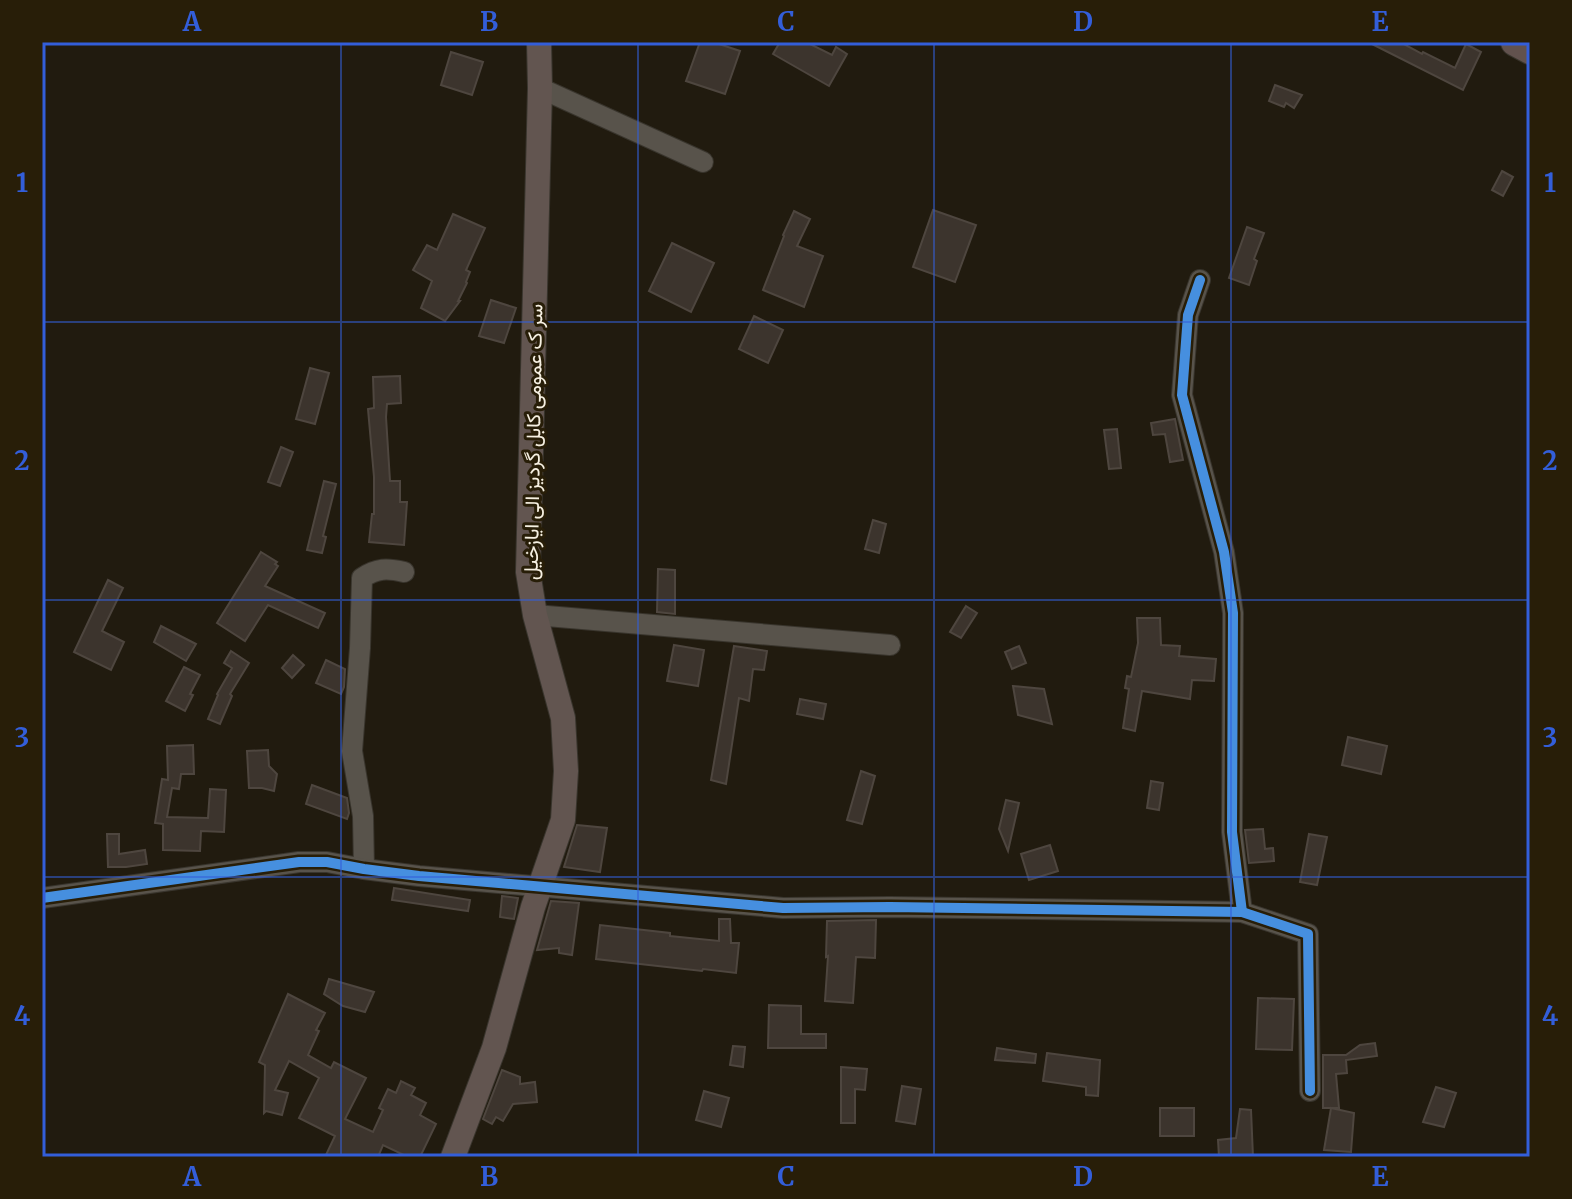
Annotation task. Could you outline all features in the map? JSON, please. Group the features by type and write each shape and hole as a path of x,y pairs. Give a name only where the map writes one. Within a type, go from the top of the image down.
{"highway":[{"path":"1515,42 1530,50"}],"main road":[{"name":"سر ک عمومی کابل گردیز الی ایازخیل","path":"453,1157 494,1048 533,907 563,820 566,771 563,718 535,615 528,572 539,42"}],"street":[{"path":"540,88 703,162"},
{"path":"1200,280 1188,315 1182,395 1224,552 1233,613 1232,832 1242,912"},
{"path":"364,869 363,816 352,751 362,578 372,571 387,568 404,572"},
{"path":"535,615 890,645"},
{"path":"42,898 299,862 327,862 419,876 783,908 1242,912 1308,934 1310,1091"}],"building":[{"path":"700,42 713,42 740,51 725,94 686,81"},
{"path":"780,42 806,42 832,55 836,47 847,54 829,86 773,54"},
{"path":"1368,42 1400,42 1455,68 1466,44 1481,52 1463,90"},
{"path":"451,52 483,62 472,95 441,85"},
{"path":"1275,85 1302,95 1294,108 1286,103 1284,107 1269,101"},
{"path":"1502,171 1513,177 1503,196 1492,190"},
{"path":"933,210 976,225 955,282 913,267"},
{"path":"794,211 810,219 797,246 823,256 804,307 763,290"},
{"path":"453,214 485,228 466,270 470,272 460,301 445,321 421,308 432,281 413,270 427,245 437,250"},
{"path":"1247,227 1264,233 1254,259 1257,261 1249,285 1229,278"},
{"path":"672,243 714,263 691,312 649,291"},
{"path":"491,300 516,308 504,343 479,336"},
{"path":"754,316 783,330 768,363 739,349"},
{"path":"310,368 329,373 315,424 296,419"},
{"path":"400,376 401,403 387,404 386,417 390,481 400,481 400,502 407,502 404,545 369,542 374,514 368,409 374,408 373,377"},
{"path":"1175,419 1183,460 1170,462 1165,434 1153,435 1151,423"},
{"path":"1117,429 1121,468 1109,469 1104,430"},
{"path":"281,447 293,452 280,486 268,482"},
{"path":"324,481 336,484 323,536 326,537 322,553 307,550"},
{"path":"873,520 886,524 879,553 865,549"},
{"path":"261,552 277,562 275,564 278,566 265,586 325,613 318,628 268,605 245,641 217,623"},
{"path":"658,569 675,570 675,614 657,612"},
{"path":"108,580 123,588 102,631 124,642 111,670 74,652"},
{"path":"966,606 977,613 961,638 950,632"},
{"path":"1137,618 1160,618 1161,645 1180,646 1179,656 1216,659 1214,681 1192,680 1190,699 1142,691 1135,731 1123,728 1129,689 1125,688 1127,676 1131,677 1138,643"},
{"path":"161,626 196,644 186,661 154,642"},
{"path":"674,645 704,650 698,686 667,681"},
{"path":"734,646 767,651 764,670 753,669 749,701 739,698 726,784 711,780"},
{"path":"1019,646 1026,663 1012,669 1005,652"},
{"path":"231,651 249,663 230,694 232,696 220,724 208,719 217,694 232,668 224,663"},
{"path":"293,655 304,665 292,678 282,668"},
{"path":"326,660 345,669 341,694 316,683"},
{"path":"184,667 200,675 185,711 166,701"},
{"path":"1013,686 1044,689 1052,724 1018,715"},
{"path":"800,699 826,704 823,719 797,714"},
{"path":"1348,737 1387,746 1381,774 1342,765"},
{"path":"193,745 194,774 181,774 179,789 172,788 167,817 208,818 210,789 226,790 224,832 201,831 200,851 163,850 163,824 155,823 162,779 168,780 167,746"},
{"path":"268,750 269,766 277,774 274,791 249,788 247,751"},
{"path":"861,771 875,776 862,824 847,820"},
{"path":"1151,781 1163,783 1159,810 1147,808"},
{"path":"312,785 347,798 347,819 306,804"},
{"path":"1006,800 1019,803 1008,851 999,829"},
{"path":"577,825 607,828 600,872 564,867"},
{"path":"1263,829 1265,849 1273,848 1274,861 1249,863 1245,830"},
{"path":"107,834 119,834 119,854 145,850 147,864 108,867"},
{"path":"1309,834 1327,837 1317,885 1300,882"},
{"path":"1050,845 1058,871 1029,880 1021,854"},
{"path":"394,888 470,900 468,911 392,900"},
{"path":"502,896 518,898 514,919 500,917"},
{"path":"551,901 579,903 572,955 559,953 559,948 537,950"},
{"path":"719,919 730,919 731,943 739,943 736,973 596,959 600,925 719,941"},
{"path":"876,920 875,958 856,957 853,1003 825,1001 827,921"},
{"path":"329,979 374,992 365,1012 343,1006 324,994"},
{"path":"288,994 325,1013 308,1055 331,1068 334,1062 366,1078 345,1119 373,1132 388,1089 396,1093 401,1081 415,1088 411,1095 426,1103 420,1115 436,1124 420,1157 408,1157 383,1145 378,1157 325,1157 335,1136 299,1118 319,1078 289,1061 275,1090 288,1093 282,1115 264,1113 265,1065 259,1062"},
{"path":"1258,998 1294,999 1292,1050 1256,1049"},
{"path":"769,1005 801,1006 801,1034 826,1034 826,1048 768,1048"},
{"path":"1375,1043 1377,1056 1346,1060 1347,1073 1336,1074 1339,1108 1323,1108 1323,1055 1346,1055 1360,1045"},
{"path":"733,1046 745,1047 743,1067 730,1065"},
{"path":"997,1048 1036,1054 1035,1063 995,1060"},
{"path":"1047,1053 1100,1060 1098,1096 1086,1095 1086,1087 1043,1081"},
{"path":"841,1067 867,1069 865,1090 855,1089 855,1123 841,1123"},
{"path":"502,1070 520,1077 520,1084 535,1082 537,1102 513,1104 503,1121 496,1117 492,1124 483,1119"},
{"path":"902,1086 921,1089 915,1124 896,1121"},
{"path":"1436,1087 1456,1093 1444,1127 1423,1122"},
{"path":"704,1091 729,1098 721,1127 696,1120"},
{"path":"1160,1108 1194,1108 1194,1136 1160,1136"},
{"path":"1331,1108 1354,1113 1351,1152 1324,1150"},
{"path":"1240,1109 1251,1110 1253,1157 1219,1157 1218,1140 1236,1138"}],"cycle path":[{"path":"1200,280 1188,315 1182,395 1224,552 1233,613 1232,832 1242,912"},
{"path":"42,898 299,862 327,862 419,876 783,908 1242,912 1308,934 1310,1091"}]}
